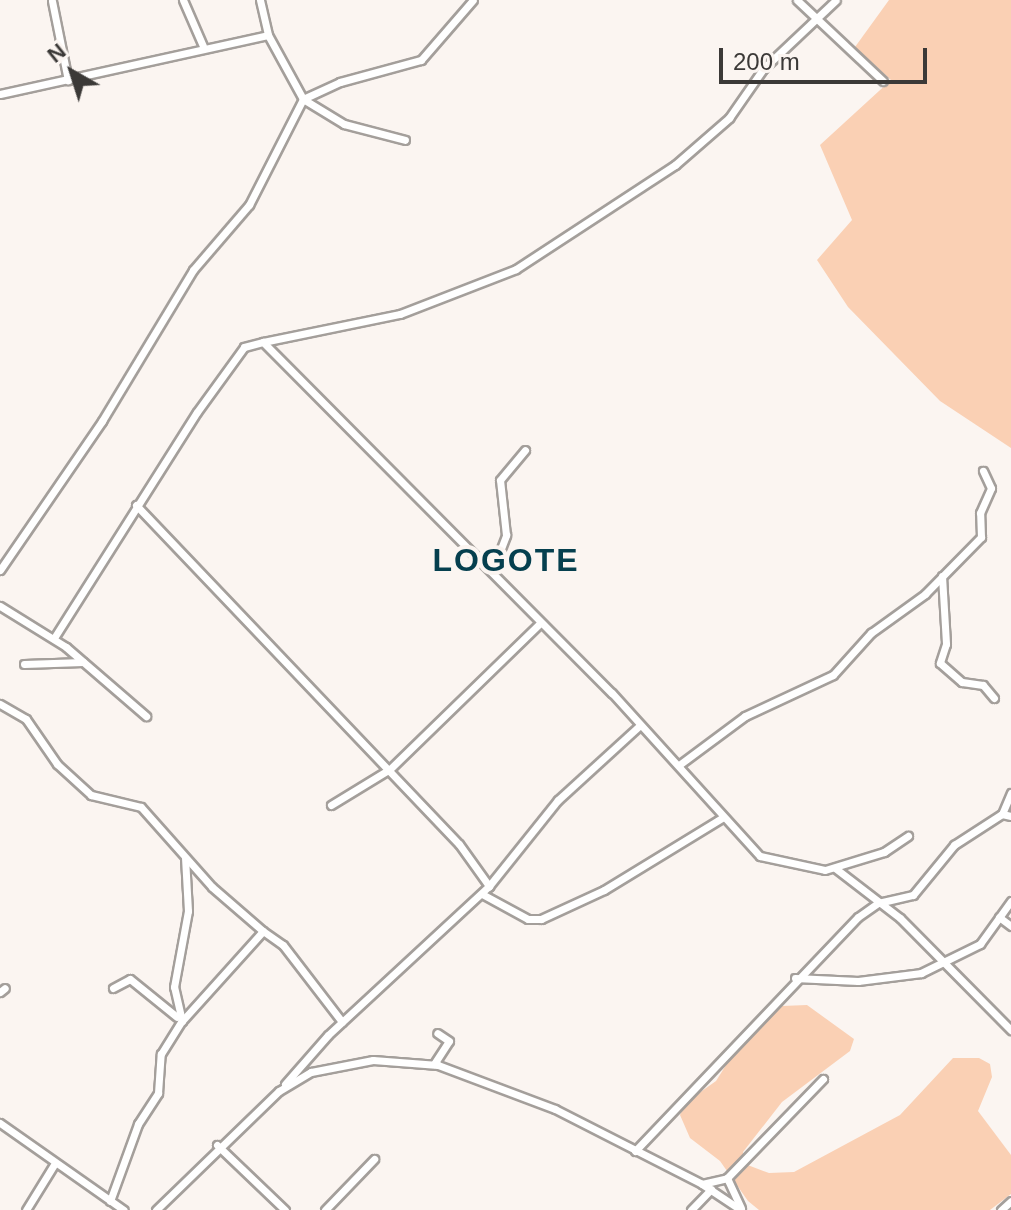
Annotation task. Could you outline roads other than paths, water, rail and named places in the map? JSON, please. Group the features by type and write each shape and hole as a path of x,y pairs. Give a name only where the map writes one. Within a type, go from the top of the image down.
{"street":[{"path":"183,0 203,46"},
{"path":"260,0 268,35 303,99 344,124 405,140"},
{"path":"0,570 102,421 193,270 249,205 303,99 340,82 421,60 473,0"},
{"path":"797,0 883,81"},
{"path":"54,638 136,505 244,347 400,314 516,269 675,165 729,118 763,69 836,0"},
{"path":"52,1 68,80"},
{"path":"0,94 203,46 268,35"},
{"path":"263,342 679,765 722,818 760,856 835,868 884,852 908,836"},
{"path":"492,572 506,535 500,480 525,450"},
{"path":"679,765 745,716 785,700 806,683 833,675 871,633 942,576 981,537 980,513 991,488 983,471"},
{"path":"136,505 390,769 459,844 489,886"},
{"path":"942,576 946,644 940,663 962,682 983,685 994,698"},
{"path":"0,606 54,638 146,716"},
{"path":"331,805 390,769 539,624"},
{"path":"24,664 83,662"},
{"path":"0,704 26,719 57,764 91,795 141,807 185,858 263,931 283,945 342,1022"},
{"path":"155,1208 217,1145 279,1091 342,1022 482,894 551,807 607,749 639,726"},
{"path":"635,1151 765,1018 795,978 878,903 913,895 945,853 1007,815 1011,793"},
{"path":"482,894 528,919 541,919 604,890 722,818"},
{"path":"180,1019 174,987 188,911 185,858"},
{"path":"835,868 900,918 1011,1030"},
{"path":"795,978 858,981 908,976 980,944 1011,901"},
{"path":"999,917 1011,926"},
{"path":"110,1201 138,1124 158,1093 161,1054 180,1019 263,931"},
{"path":"113,988 130,979 180,1019"},
{"path":"434,1064 449,1041 437,1033"},
{"path":"279,1091 311,1072 337,1065 373,1060 434,1064 555,1109 702,1184 742,1210"},
{"path":"702,1184 727,1178 823,1079"},
{"path":"0,1123 124,1210"},
{"path":"217,1145 285,1210"},
{"path":"325,1210 374,1159"},
{"path":"26,1210 55,1163"},
{"path":"727,1178 742,1210"},
{"path":"691,1210 711,1189"},
{"path":"1001,1210 1011,1201"}],"district":[{"name":"LOGOTE","path":"506,560"}]}
